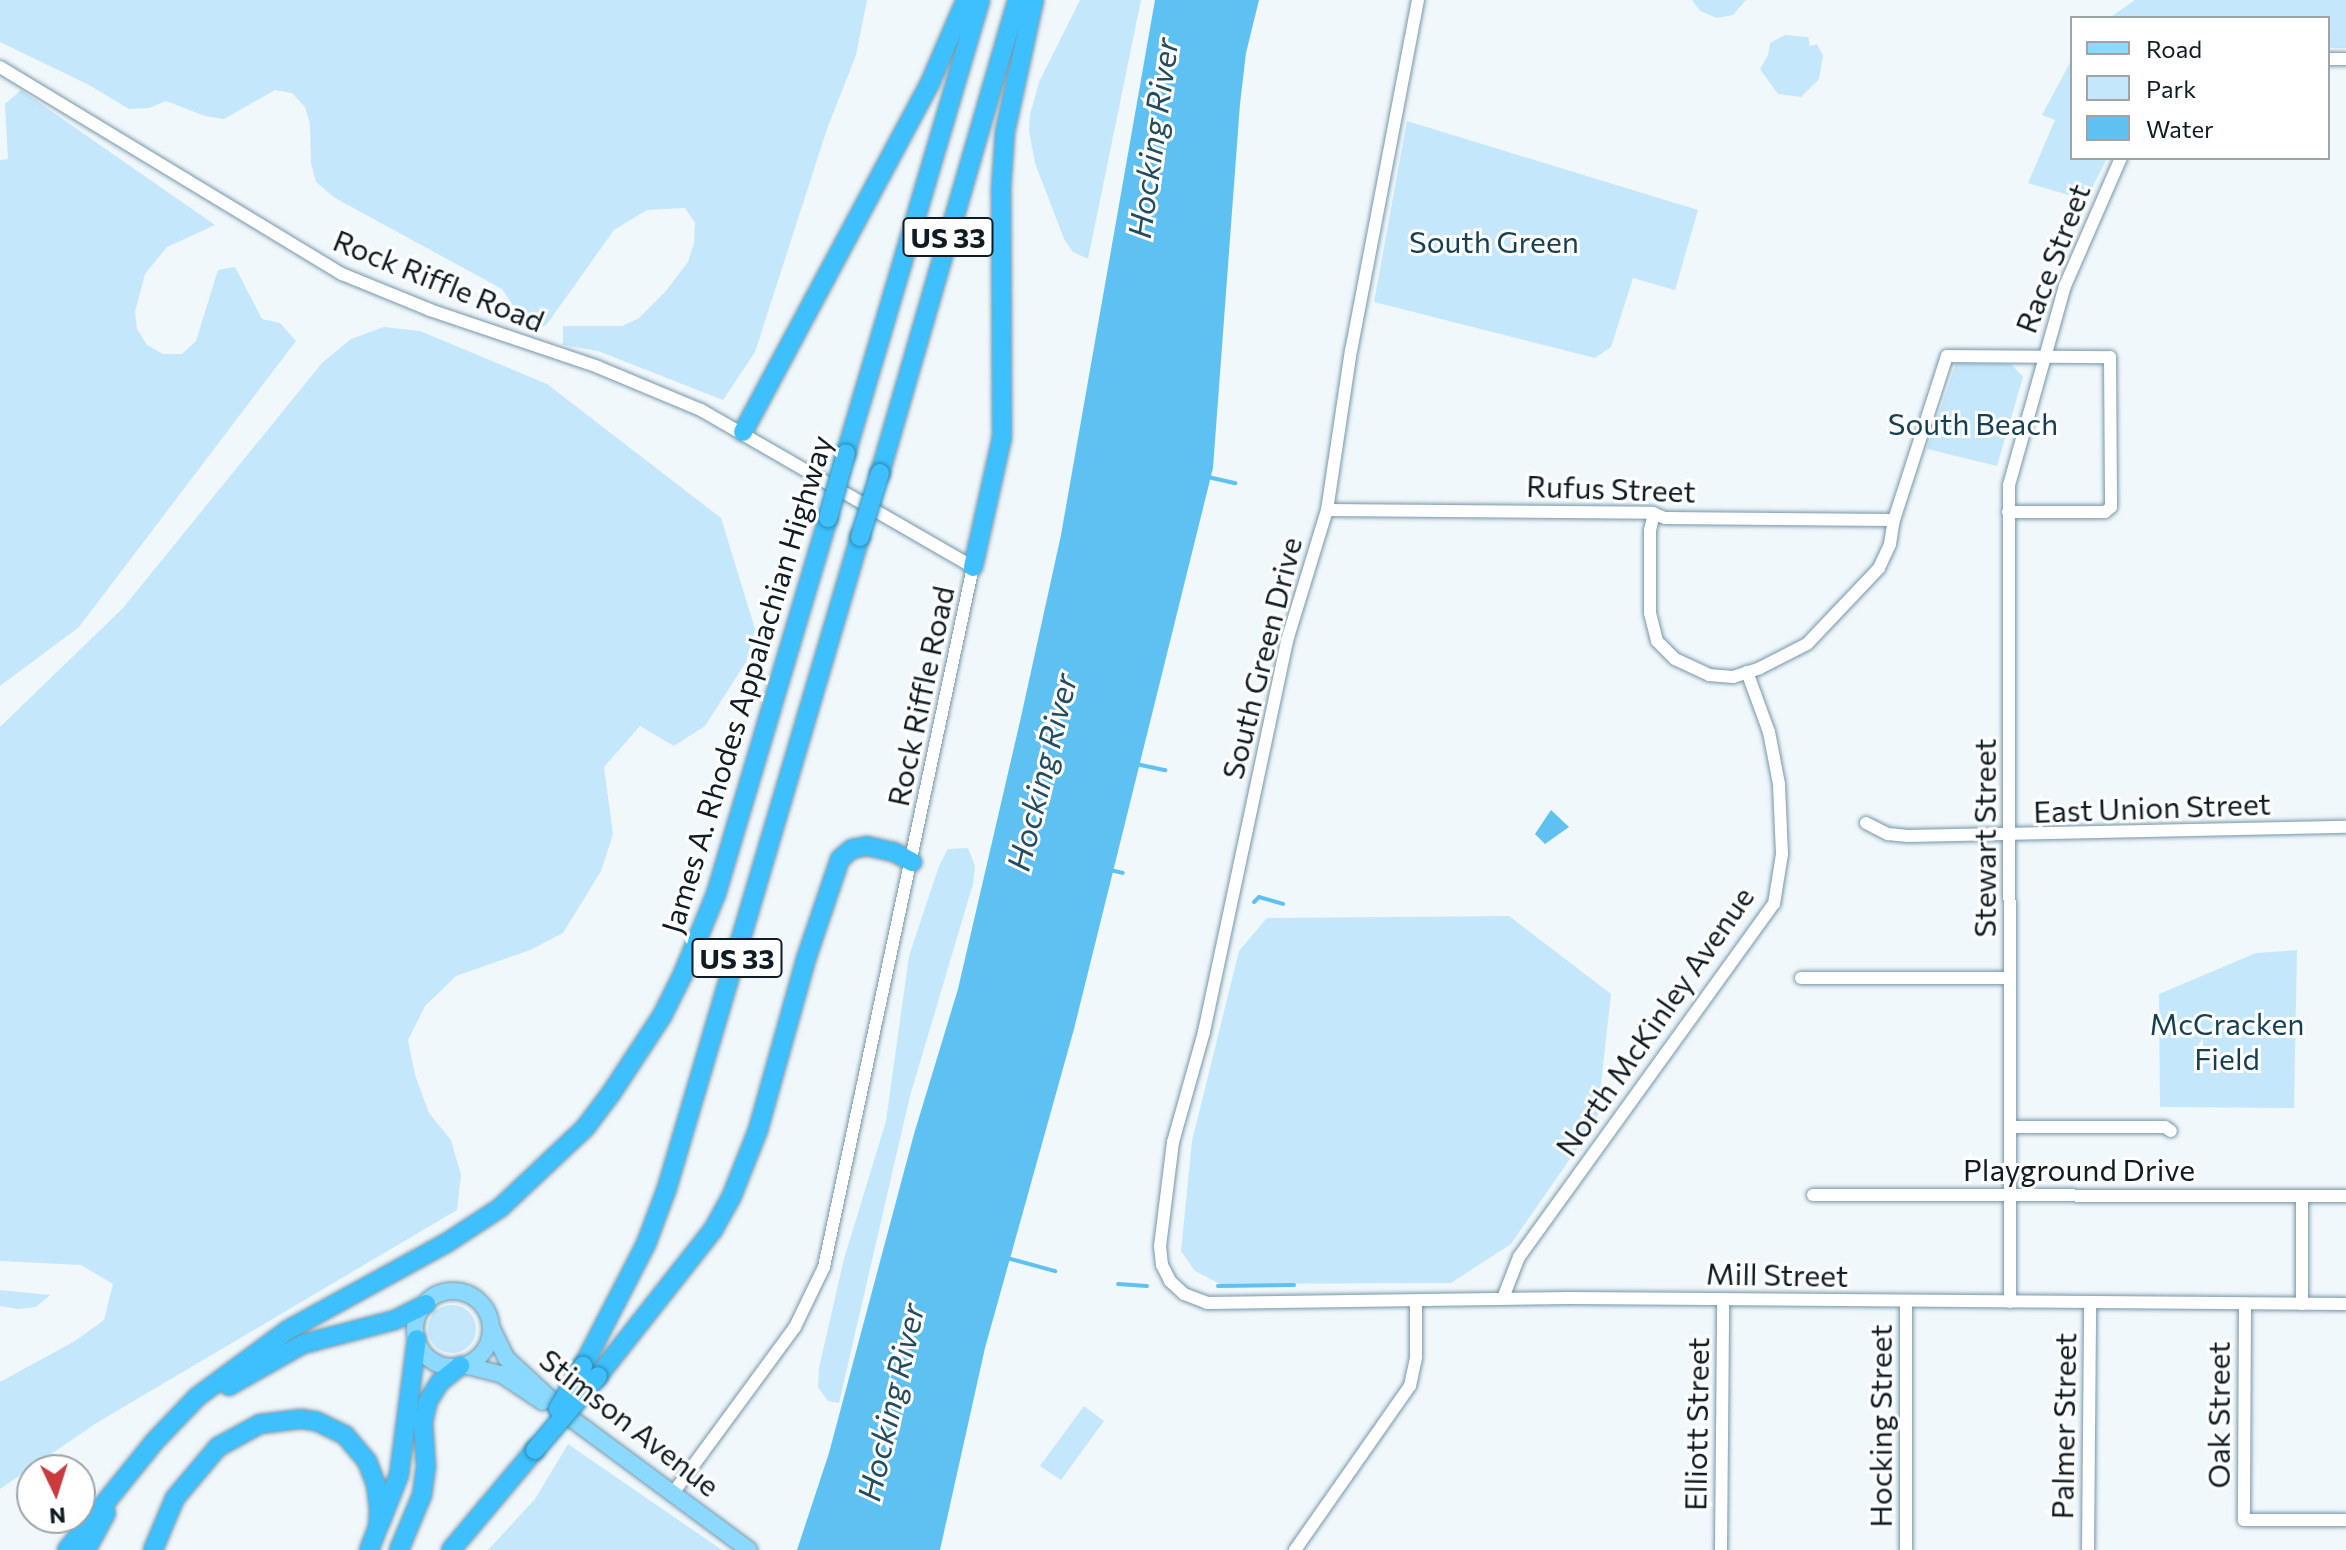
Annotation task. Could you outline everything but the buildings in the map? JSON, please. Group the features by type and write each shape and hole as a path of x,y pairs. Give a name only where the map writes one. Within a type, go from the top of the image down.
{"highway":[{"path":"743,432 930,83 966,0"},
{"name":"James A. Rhodes Appalachian Highway","path":"67,1550 197,1397 288,1330 448,1242 500,1208 585,1128 635,1060 683,974 716,894 980,0"},
{"name":"US 33","path":"451,1550 535,1450 590,1371 646,1244 675,1162 1017,0"},
{"path":"973,567 1002,437 1001,190 1005,132 1034,0"},
{"path":"590,1371 713,1230 736,1188 758,1130 807,956 840,859 852,849 867,846 894,852 912,862"},
{"path":"177,1420 277,1356 333,1334 395,1320 426,1304"},
{"path":"369,1550 399,1475 417,1339"},
{"path":"399,1550 422,1495 426,1467 423,1422 428,1401 440,1382 462,1366"},
{"path":"153,1550 167,1511 208,1457 245,1430 286,1419 316,1421 333,1428 362,1451 376,1484 378,1527"},
{"name":"US 33","path":"86,1550 127,1476"}],"main road":[{"path":"462,1366 484,1351 491,1327 484,1308 468,1295 442,1294 426,1304 417,1321 417,1339 432,1361 501,1374 572,1419"},
{"name":"Stimson Avenue","path":"491,1327 503,1354 572,1419 749,1550"}],"street":[{"name":"South Green Drive","path":"1207,1303 1176,1288 1162,1265 1160,1246 1169,1166 1204,1032 1287,641 1327,510 1376,205 1418,0"},
{"name":"Rock Riffle Road","path":"0,67 346,276 612,373 701,410 973,567 824,1267 795,1327 673,1493"},
{"name":"Race Street","path":"2036,378 2081,245 2120,160"},
{"path":"1654,513 1650,530 1650,613 1657,641 1675,659 1709,675 1727,678 1747,672 1799,649 1832,621 1879,568 1890,544 1894,520 1947,356 2110,357 2112,506 2105,512 2008,512"},
{"name":"Stewart Street","path":"2010,1302 2008,512 2013,461 2036,378"},
{"name":"Rufus Street","path":"1327,510 1654,513 1665,518 1894,520"},
{"name":"North McKinley Avenue","path":"1503,1298 1519,1257 1774,904 1782,854 1779,784 1766,724 1747,672"},
{"name":"East Union Street","path":"1866,823 1895,835 2011,836 2346,827"},
{"path":"1801,978 2010,978"},
{"path":"2010,1127 2165,1127 2171,1131"},
{"name":"Playground Drive","path":"1813,1195 2346,1196"},
{"path":"2302,1196 2302,1304"},
{"name":"Mill Street","path":"1207,1303 1416,1302 1503,1298 2346,1304"},
{"name":"Elliott Street","path":"1721,1550 1723,1299"},
{"path":"1295,1550 1410,1386 1415,1361 1416,1302"},
{"name":"Hocking Street","path":"1906,1302 1906,1550"},
{"name":"Palmer Street","path":"2088,1550 2090,1303"},
{"name":"Oak Street","path":"2245,1304 2244,1520 2346,1520"}],"green space":[{"path":"0,0 867,0 856,55 827,129 755,352 723,400 598,351 563,345 563,326 622,326 639,318 665,292 688,262 694,243 695,223 685,208 647,210 614,230 547,324 532,334 502,289 335,198 316,182 311,163 310,124 305,107 292,93 275,90 224,119 205,116 166,101 149,108 129,109 89,85 0,42"},
{"path":"1080,0 1141,0 1088,259 1073,252 1064,239 1035,163 1029,131 1039,82"},
{"path":"1692,0 1746,0 1733,15 1717,18 1700,11"},
{"path":"2135,0 2346,0 2346,48 2330,48 2330,16 2112,16"},
{"path":"1785,35 1808,37 1810,46 1817,44 1823,56 1819,79 1801,97 1778,94 1760,69 1768,55 1770,43"},
{"path":"2070,63 2070,160 2106,160 2086,200 2028,183 2055,120 2042,115"},
{"path":"21,90 215,225 167,247 145,274 135,312 137,329 147,345 163,354 182,354 196,341 218,270 235,267 262,319 280,323 296,341 79,627 0,686 0,160 8,159 5,104"},
{"name":"South Green","path":"1407,121 1698,210 1675,290 1633,278 1611,347 1595,358 1374,302"},
{"path":"384,327 420,331 547,384 721,518 755,629 746,662 705,726 674,746 640,726 604,767 613,834 601,871 563,933 530,950 456,976 425,1006 408,1040 415,1075 429,1113 451,1140 461,1175 457,1210 98,1422 51,1454 16,1454 16,1478 0,1489 0,1382 75,1341 104,1320 113,1284 81,1265 0,1261 0,727 123,608 322,363 351,339"},
{"name":"South Beach","path":"1956,363 2011,364 2023,377 1997,466 1927,449"},
{"path":"968,848 975,866 973,884 910,1096 839,1403 828,1401 818,1387 819,1368 844,1259 886,1121 909,956 939,866 948,849"},
{"path":"1509,916 1611,994 1597,1120 1511,1244 1451,1283 1220,1284 1195,1271 1181,1251 1192,1141 1239,951 1267,918"},
{"name":"McCracken Field","path":"2297,950 2294,1108 2160,1107 2159,994 2256,953"},
{"path":"0,1290 50,1295 36,1307 18,1309 0,1306"},
{"path":"452,1305 469,1312 476,1329 469,1346 452,1353 435,1346 428,1329 435,1312"},
{"path":"1084,1406 1104,1421 1061,1480 1040,1466"},
{"path":"568,1444 722,1550 488,1550 535,1499"}],"water":[{"name":"Hocking River","path":"1155,0 1259,0 1246,53 1240,104 1213,468 1074,1029 985,1348 940,1550 797,1550 829,1453 914,1134 958,989 1021,717 1061,535"},
{"path":"1551,810 1569,827 1545,844 1535,834"}],"waterway":[{"path":"1208,477 1235,483"},
{"path":"1136,764 1165,770"},
{"path":"1110,870 1123,873"},
{"path":"1254,902 1259,897 1283,904"},
{"path":"1007,1258 1055,1271"},
{"path":"1118,1284 1147,1286"},
{"path":"1218,1286 1294,1285"}]}
